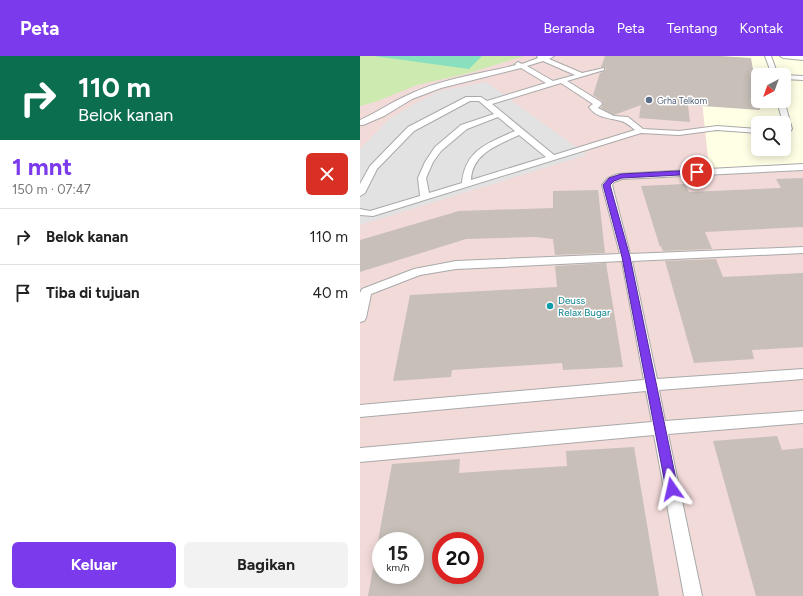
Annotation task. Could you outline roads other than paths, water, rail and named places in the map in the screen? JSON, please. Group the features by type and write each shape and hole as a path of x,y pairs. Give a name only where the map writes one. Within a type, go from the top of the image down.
{"lane":[{"path":"360,123 381,114 408,97 433,88 508,69 539,57 551,56"},
{"path":"768,56 772,68"},
{"path":"783,56 803,58"},
{"path":"539,57 581,75"},
{"path":"520,65 552,84"},
{"path":"486,103 602,69"},
{"path":"791,77 803,78"},
{"path":"562,81 598,104 593,107 595,110 612,118 625,119 641,131"},
{"path":"360,193 373,168 411,129 469,100 481,99 552,158"},
{"path":"425,197 422,178 429,162 438,149 464,127 500,114"},
{"path":"360,212 370,214 641,131 679,133 717,128 751,130"},
{"path":"466,185 469,165 481,152 498,142 521,132"},
{"path":"693,596 626,257 607,185 611,180 621,176 803,167"},
{"path":"360,318 363,293 418,272 456,265 803,250"},
{"path":"360,411 652,385 803,374"},
{"path":"360,455 660,428 803,417"}],"place":[{"name":"Grha Telkom","path":"649,100"},
{"name":"Deuss Relax Bugar","path":"550,306"}]}
